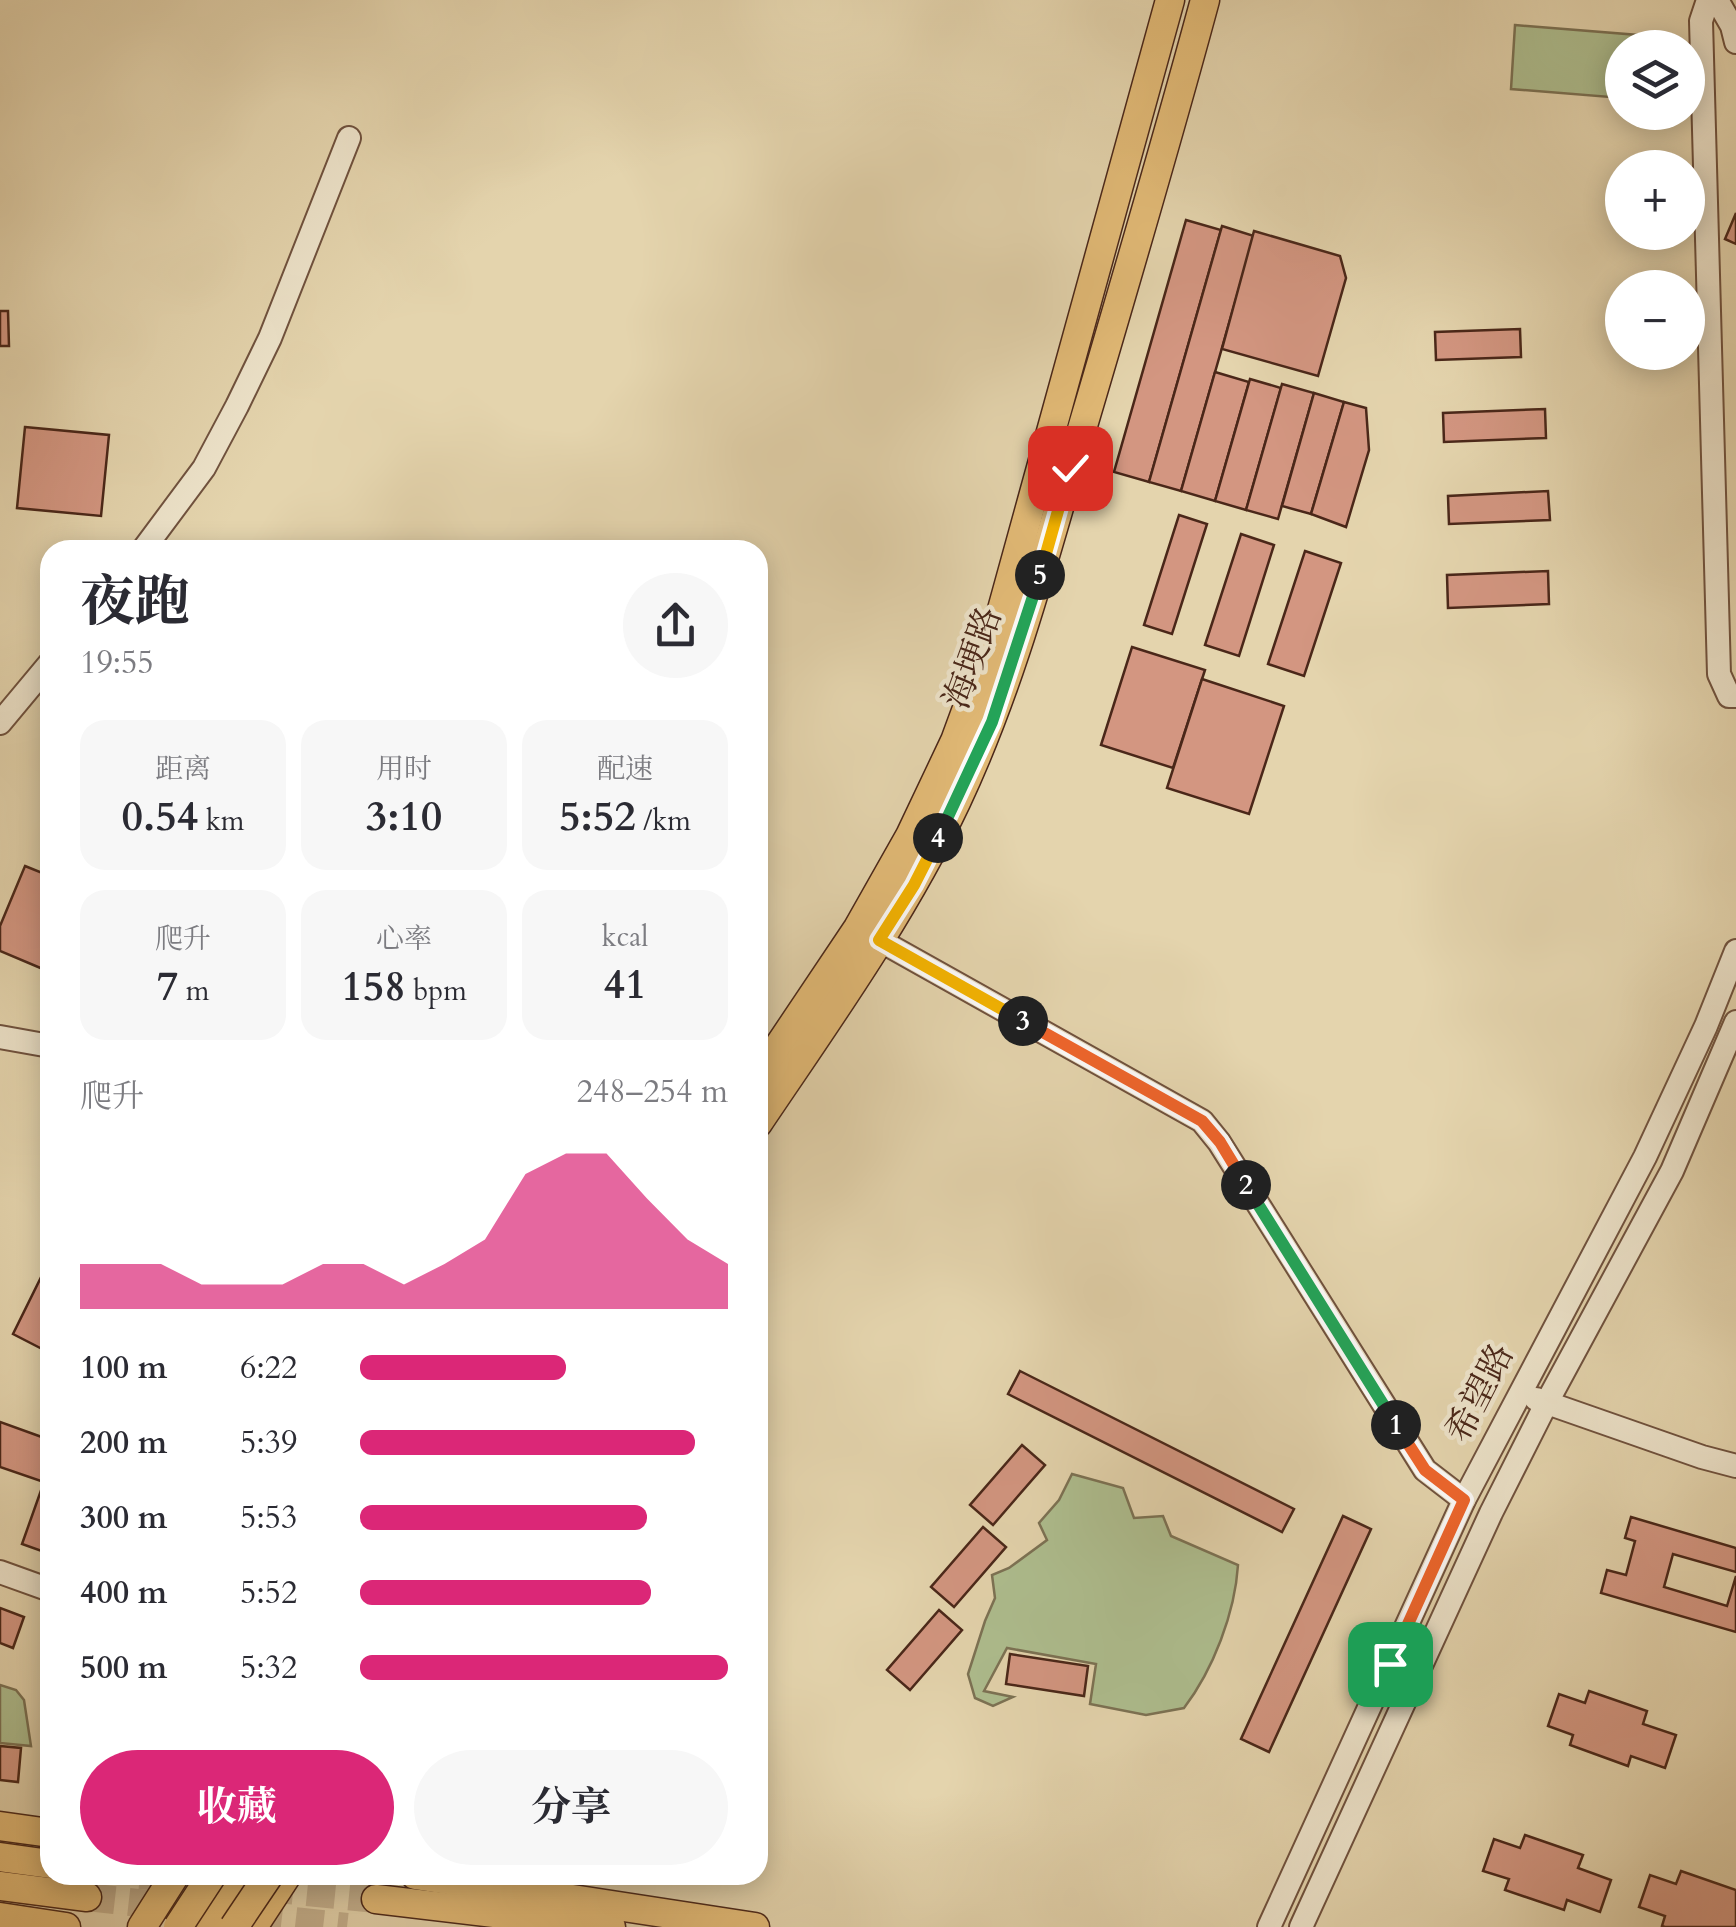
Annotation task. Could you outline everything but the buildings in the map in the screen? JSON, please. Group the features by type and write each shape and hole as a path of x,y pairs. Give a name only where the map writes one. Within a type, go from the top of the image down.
{"main road":[{"name":"海埂路","path":"768,1062 858,928 910,836 955,740 998,624 1170,0"},
{"name":"海埂路","path":"768,1108 914,885 992,722 1034,598 1205,0"},
{"path":"0,1826 40,1831"},
{"path":"0,1858 40,1863"},
{"path":"142,1927 168,1885"},
{"path":"178,1927 203,1885"},
{"path":"203,1927 209,1908 210,1885"},
{"path":"232,1927 228,1906 234,1885"},
{"path":"232,1927 262,1885"},
{"path":"253,1927 281,1885"},
{"path":"480,1885 755,1927"},
{"path":"0,1886 87,1897"},
{"path":"376,1899 611,1927"},
{"path":"0,1917 66,1927"}],"street":[{"path":"1708,0 1701,21 1719,674 1729,696 1736,696"},
{"path":"1717,0 1735,32"},
{"path":"151,540 204,468 237,406 270,338 349,138"},
{"path":"0,723 40,675"},
{"path":"879,940 1202,1121 1220,1142 1425,1470 1464,1500"},
{"name":"希望路","path":"1269,1927 1464,1500 1646,1158 1736,951"},
{"path":"0,1022 40,1029"},
{"name":"希望路","path":"1301,1927 1491,1513 1672,1170 1736,1022"},
{"path":"0,1037 40,1044"},
{"path":"1520,1391 1546,1404 1736,1466"},
{"path":"0,1572 40,1586"}],"green space":[{"path":"1515,25 1605,32 1605,97 1511,89"},
{"path":"1072,1474 1123,1488 1134,1518 1163,1516 1171,1536 1238,1565 1221,1640 1184,1708 1146,1715 1090,1704 1096,1664 1007,1648 984,1691 1013,1697 993,1706 975,1698 968,1674 995,1598 992,1575 1009,1568 1047,1540 1039,1523 1059,1500"},
{"path":"0,1685 16,1690 24,1700 31,1746 0,1743"}],"tunnel":[{"path":"238,1885 376,1899"},
{"path":"87,1897 347,1927"}],"route":[{"path":"1070,468 1034,598 992,722 914,885 879,940 1202,1121 1220,1142 1425,1470 1464,1500 1390,1664"}]}
